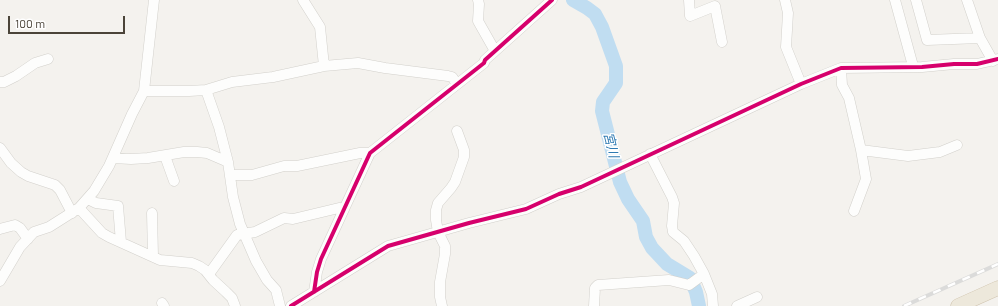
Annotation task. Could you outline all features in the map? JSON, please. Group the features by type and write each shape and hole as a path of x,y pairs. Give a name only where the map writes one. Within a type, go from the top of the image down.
{"highway":[{"path":"958,306 998,288"},
{"path":"982,306 998,299"}],"street":[{"path":"0,281 20,247 34,232 49,227 75,210 88,199 113,158 132,114 144,92 154,0"},
{"path":"303,0 320,27 324,66"},
{"path":"478,0 478,21 495,51"},
{"path":"689,0 690,16 715,6 722,42"},
{"path":"785,0 788,13 786,47 801,84"},
{"path":"895,0 913,66"},
{"path":"916,0 927,40 980,38"},
{"path":"291,306 388,246 469,223 526,209 559,194 581,187 801,84 841,68 977,64 996,60 980,38 967,0"},
{"path":"314,292 317,272 321,259 370,153 484,63 495,51 550,1"},
{"path":"0,82 4,82 36,63 48,59"},
{"path":"144,92 189,92 206,90 232,82 272,77 324,66 358,63 444,75 452,77 457,84"},
{"path":"841,68 842,85 849,98 866,179 854,211"},
{"path":"206,90 228,162 234,197 243,233 267,280 276,290 280,306"},
{"path":"442,306 440,297 440,282 446,254 445,246 438,232 436,210 438,203 451,188 464,157 464,150 457,131"},
{"path":"861,150 908,156 940,152 957,145"},
{"path":"0,148 10,163 21,172 28,176 55,185 75,210 102,233 165,261 199,266 209,274 232,298 235,306"},
{"path":"113,158 131,159 197,152 208,153 228,162"},
{"path":"231,175 252,175 284,166 297,166 360,153 370,153"},
{"path":"650,154 674,203 672,226 673,232 684,241 704,274 712,294 713,306"},
{"path":"165,156 174,181"},
{"path":"88,199 96,203 118,206 121,242"},
{"path":"209,274 237,235 255,232 284,218 293,218 339,208 344,209"},
{"path":"152,213 153,256"},
{"path":"0,229 15,225 20,228 28,239"},
{"path":"594,306 595,288 598,285 669,280 689,285 704,274"},
{"path":"737,306 757,297"}],"waterway":[{"name":"宮川","path":"573,0 595,14 602,27 616,66 616,83 603,102 602,111 620,182 628,199 643,221 646,237 652,248 667,264 690,278 696,292 699,306"}],"railway":[{"path":"904,306 998,264"}],"cycle path":[{"path":"314,292 317,272 321,259 370,153 484,63 485,60 552,0"},
{"path":"291,306 388,246 469,223 526,209 559,194 581,187 801,84 841,68 922,67 954,64 977,64 998,59"}]}
